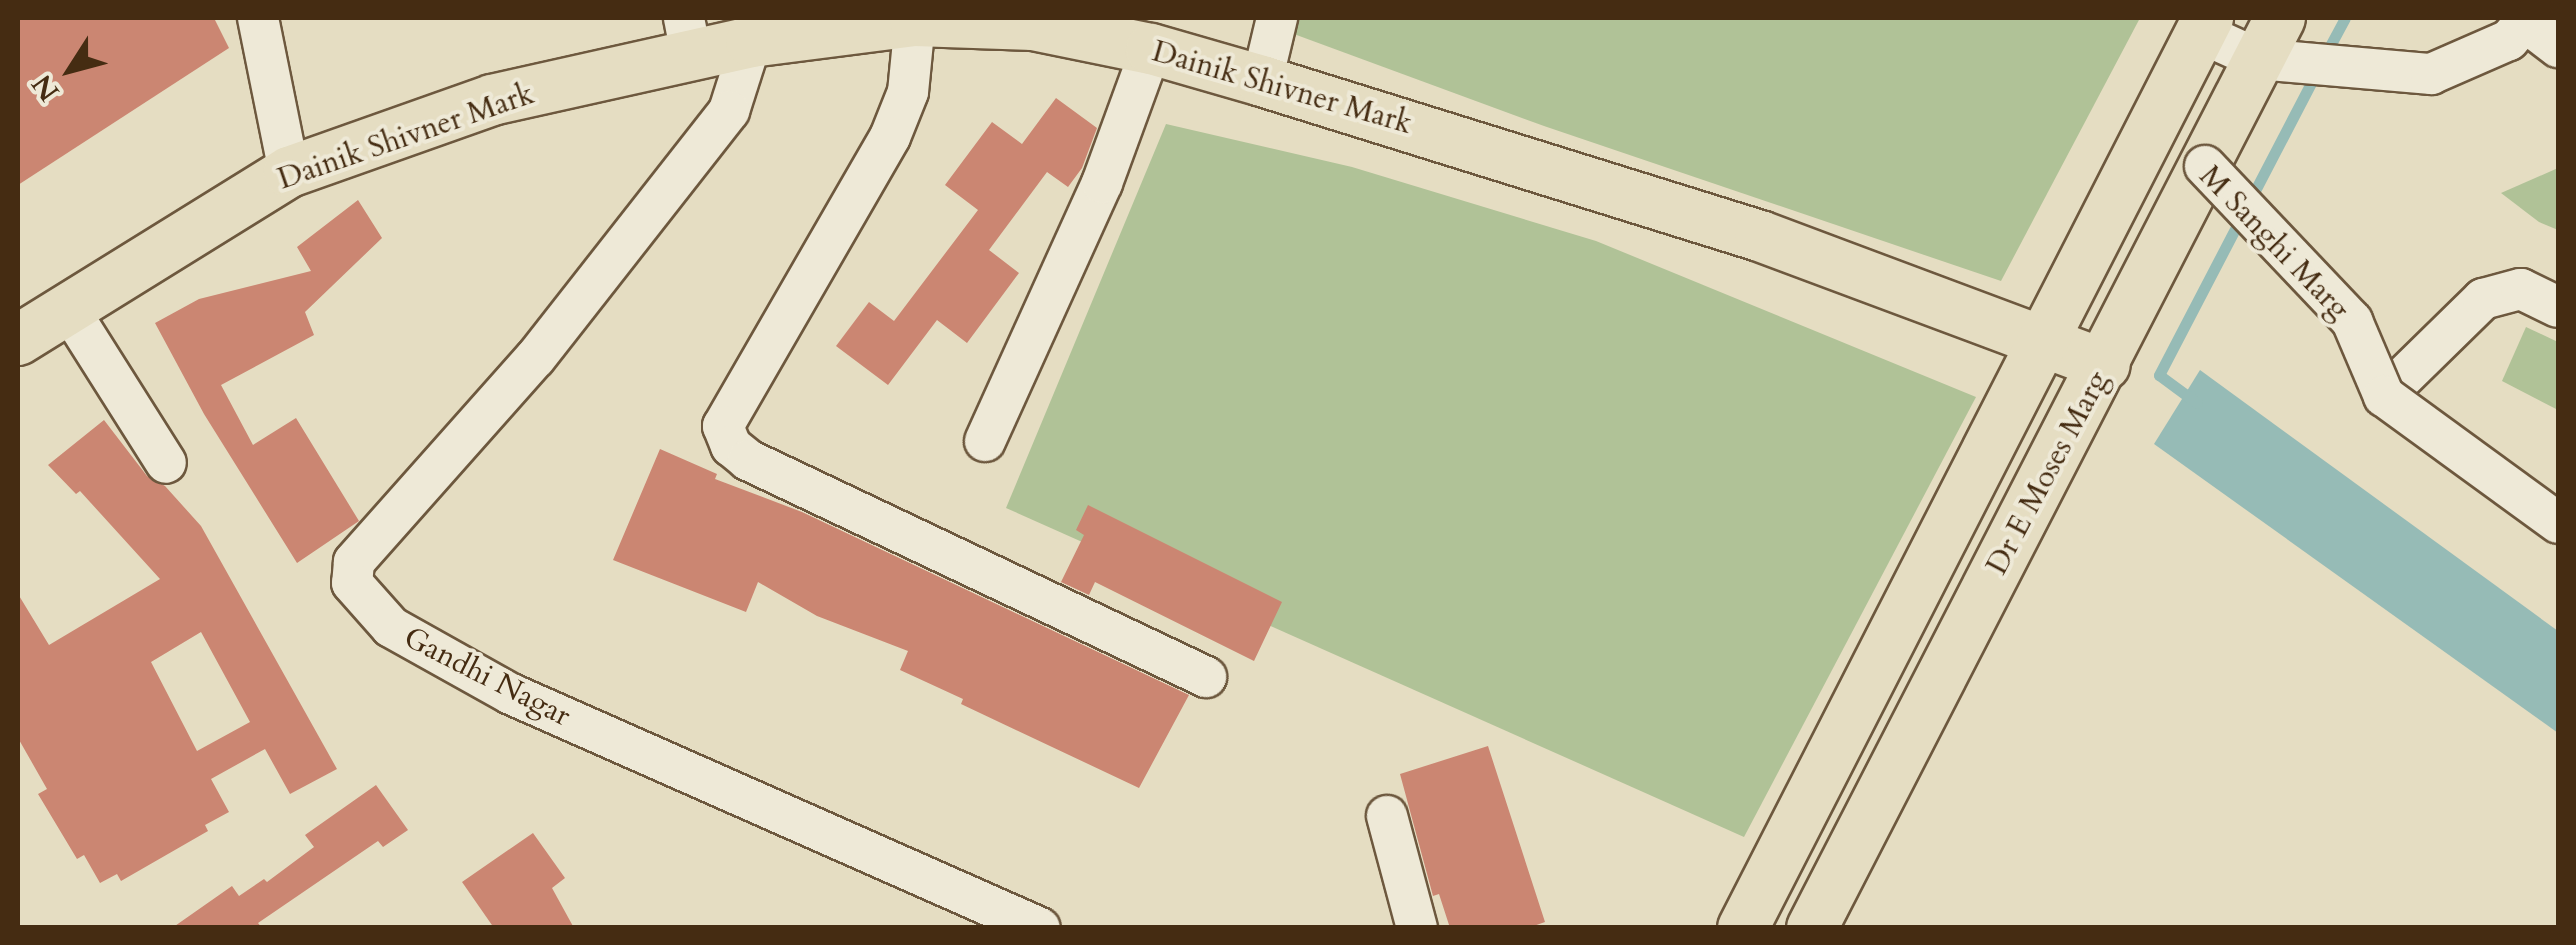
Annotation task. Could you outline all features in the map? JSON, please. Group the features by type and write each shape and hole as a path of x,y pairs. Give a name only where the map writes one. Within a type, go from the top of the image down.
{"main road":[{"name":"Dainik Shivner Mark","path":"18,340 289,172 687,36 752,42 915,21 1033,25 1136,37 1262,81 1760,236 2105,365"},
{"path":"1742,928 2205,25"},
{"name":"Dr E Moses Marg","path":"1812,928 2204,166 2297,51"},
{"path":"1789,837 1842,867"}],"street":[{"path":"258,18 289,172"},
{"path":"1262,81 1276,18"},
{"path":"2205,25 2297,51 2431,74 2510,40 2526,19 2558,47"},
{"path":"915,21 908,92 890,137 723,426 731,446 748,460 1206,677"},
{"path":"985,441 1102,183 1136,37"},
{"name":"Gandhi Nagar","path":"752,42 729,110 534,358 354,562 352,583 392,627 510,694 1040,928"},
{"name":"M Sanghi Marg","path":"2148,134 2204,166 2352,321 2384,396"},
{"path":"2558,307 2522,289 2483,299 2384,396 2558,524"},
{"path":"68,308 166,463"},
{"path":"1386,816 1416,928"}],"green space":[{"path":"1284,18 2140,18 2001,281 1544,126 1283,30"},
{"path":"1166,124 1352,167 1596,241 1976,397 1744,837 1006,508"},
{"path":"2558,168 2558,230 2539,222 2501,193"},
{"path":"2526,327 2558,342 2558,410 2502,381"}],"water":[{"path":"2200,370 2558,631 2558,733 2154,444"}],"building":[{"path":"18,18 214,18 229,48 18,185"},
{"path":"1056,98 1097,128 1082,168 1068,187 1047,172 989,250 1019,273 967,343 937,320 888,385 836,346 869,302 894,321 978,210 945,185 992,122 1022,144"},
{"path":"358,200 382,238 305,312 314,335 221,385 253,445 296,418 359,521 297,563 204,414 155,323 199,299 311,271 297,247"},
{"path":"104,420 147,476 165,486 201,526 337,769 290,794 265,749 211,779 229,812 205,825 208,831 121,881 117,874 100,883 84,855 77,859 38,794 47,789 18,738 18,594 49,645 160,579 80,491 76,494 48,465","holes":["201,632 250,722 197,751 151,662"]},
{"path":"660,449 717,474 715,479 802,512 1189,695 1139,788 961,704 963,699 900,670 908,651 817,616 758,582 746,612 613,560"},
{"path":"1088,505 1282,602 1254,661 1095,582 1089,595 1061,582 1084,535 1076,530"},
{"path":"1488,746 1545,922 1528,928 1450,928 1439,894 1433,896 1400,774"},
{"path":"376,785 408,830 383,847 378,841 258,923 262,928 172,928 232,886 239,896 264,879 267,882 314,847 305,835"},
{"path":"533,833 565,878 552,888 574,928 494,928 462,882"}],"waterway":[{"path":"2324,57 2345,18"},
{"path":"2197,403 2159,375 2316,74"}]}
